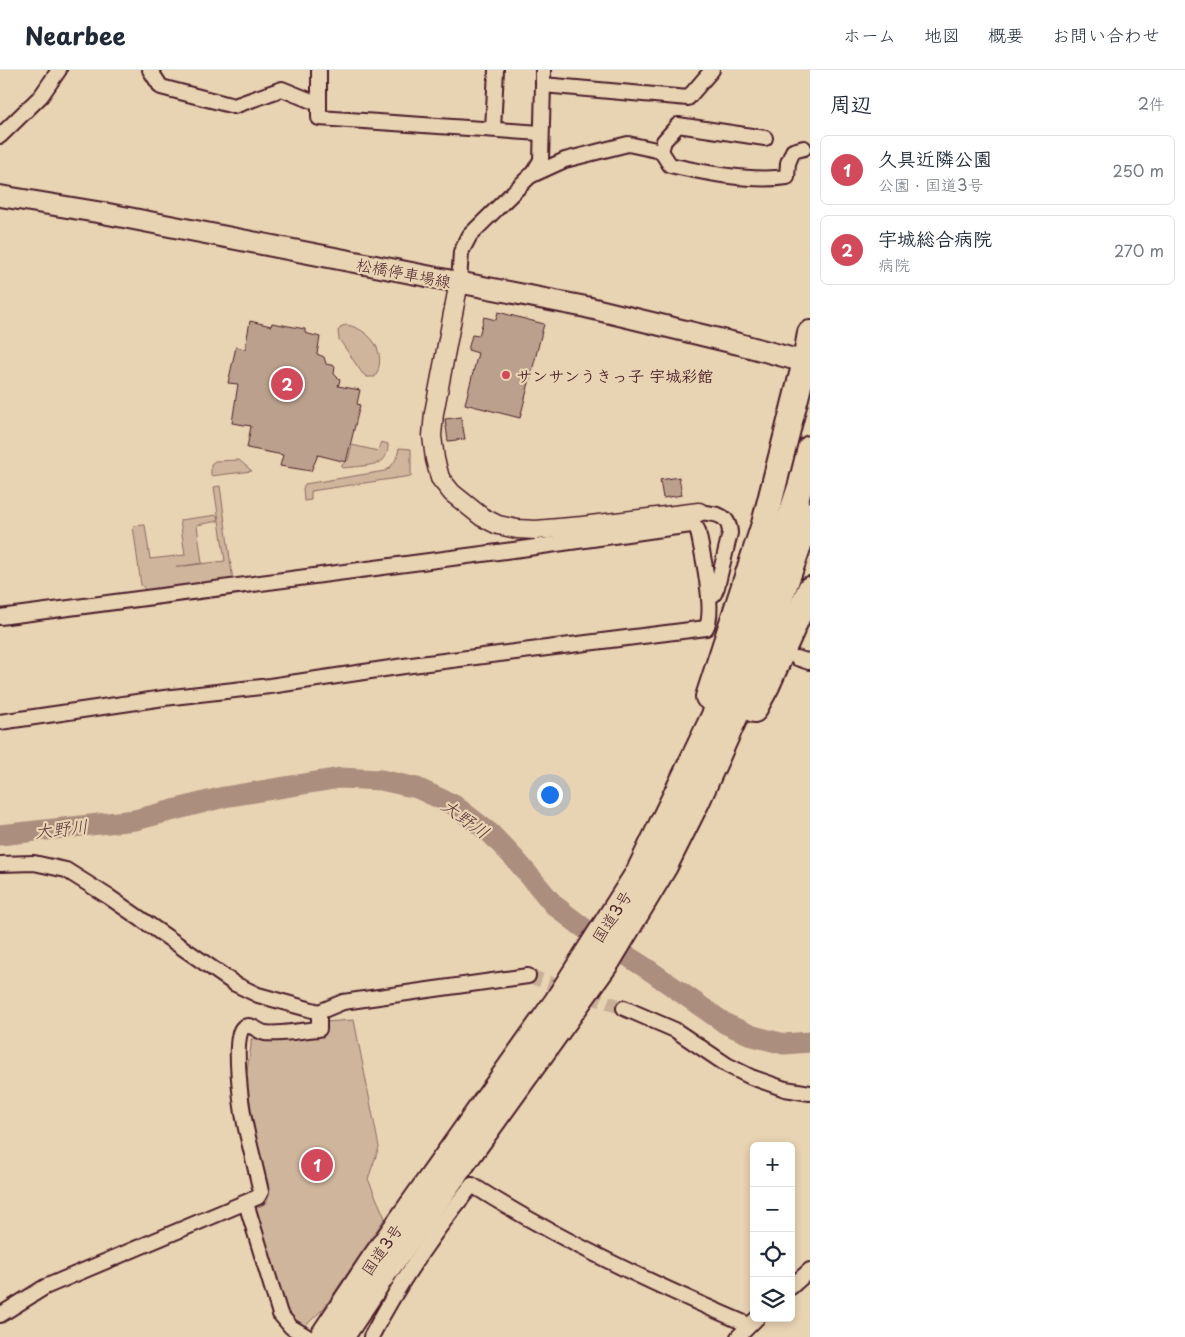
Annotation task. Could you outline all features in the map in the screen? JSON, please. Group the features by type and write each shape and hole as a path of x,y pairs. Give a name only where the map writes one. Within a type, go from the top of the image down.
{"highway":[{"path":"648,872 673,786 713,684 764,524 808,362 810,333"},
{"name":"国道3号","path":"648,872 731,680 774,566 801,484 810,448"},
{"name":"国道3号","path":"342,1337 599,955 648,872 697,802 750,684 810,514"},
{"path":"648,872 689,835 767,686 810,589"},
{"name":"国道3号","path":"314,1336 373,1260 557,1001 599,955"}],"main road":[{"name":"松橋停車場線","path":"0,196 130,218 586,307 808,362"}],"street":[{"path":"0,136 41,96 59,70"},
{"path":"150,70 161,87 234,106 282,89 319,104"},
{"path":"319,70 318,118 541,132"},
{"path":"493,129 496,70"},
{"path":"543,70 541,160 533,173 470,235 461,252 459,282 434,413 432,436 440,478 452,493 482,517 498,525 517,529 564,528 698,512 716,514 724,518 730,525 730,533 717,587 714,594 709,598"},
{"path":"543,85 688,98 712,70"},
{"path":"661,151 664,141 678,125 765,138"},
{"path":"533,173 565,160 628,144 661,151 670,165 706,173 774,179 787,177 788,164 793,151 804,148"},
{"path":"0,617 530,548 691,525 696,527 698,531 715,624 706,628 404,666 0,722"},
{"path":"0,864 34,863 66,870 109,897 234,984 258,995 318,1012 343,1002 528,976"},
{"path":"624,1008 675,1030 727,1065 751,1077 785,1089 810,1093"},
{"path":"0,1315 45,1286 246,1203 258,1196 262,1192 245,1123 238,1065 238,1035 241,1028 245,1026 251,1026 264,1033 319,1029 318,1012"},
{"path":"371,1337 397,1290 444,1219 472,1185 591,1254 676,1294 750,1321"},
{"path":"246,1203 280,1314 291,1328 314,1336"},
{"path":"795,1283 810,1270"},
{"path":"738,1337 753,1322"}],"shaded area":[{"path":"347,325 364,332 375,344 380,360 375,377 367,377 362,373 339,339 338,331 342,326"},
{"path":"381,442 388,444 388,446 385,457 380,462 342,468 342,465 348,460 352,445 378,451"},
{"path":"399,448 411,449 411,476 311,491 311,500 304,501 303,488 305,484 385,471 395,461"},
{"path":"239,460 252,471 211,476 211,464 215,461"},
{"path":"220,486 233,581 147,591 141,585 133,526 145,525 150,559 185,555 180,520 217,515 218,521 197,525 202,563 176,567 225,561 214,487"},
{"path":"354,1020 379,1147 368,1179 385,1218 324,1308 303,1328 286,1313 280,1299 256,1208 267,1203 268,1183 258,1151 246,1077 251,1039 325,1030 324,1022"}],"building":[{"path":"498,312 544,324 520,418 465,404 478,353 468,350 472,335 479,336 484,317 496,320"},
{"path":"250,321 271,326 272,323 305,329 305,333 320,337 317,354 324,357 326,364 335,366 334,374 340,380 338,386 360,390 357,404 360,405 346,462 318,455 311,471 280,466 283,455 247,448 251,426 232,423 238,384 228,383 236,347 245,349"},
{"path":"461,417 465,439 448,441 445,419"},
{"path":"679,477 682,495 663,498 660,480"}],"waterway":[{"name":"大野川","path":"0,835 135,820 224,797 340,778 381,780 417,788 454,805 490,833 554,905 581,926 649,970 726,1024 753,1036 784,1044 810,1042"}],"tunnel":[{"path":"528,976 624,1008"}],"place":[{"name":"サンサンうきっ子 宇城彩館","path":"506,375"},
{"name":"宇城総合病院","path":"287,384"},
{"name":"久具近隣公園","path":"317,1165"}]}
